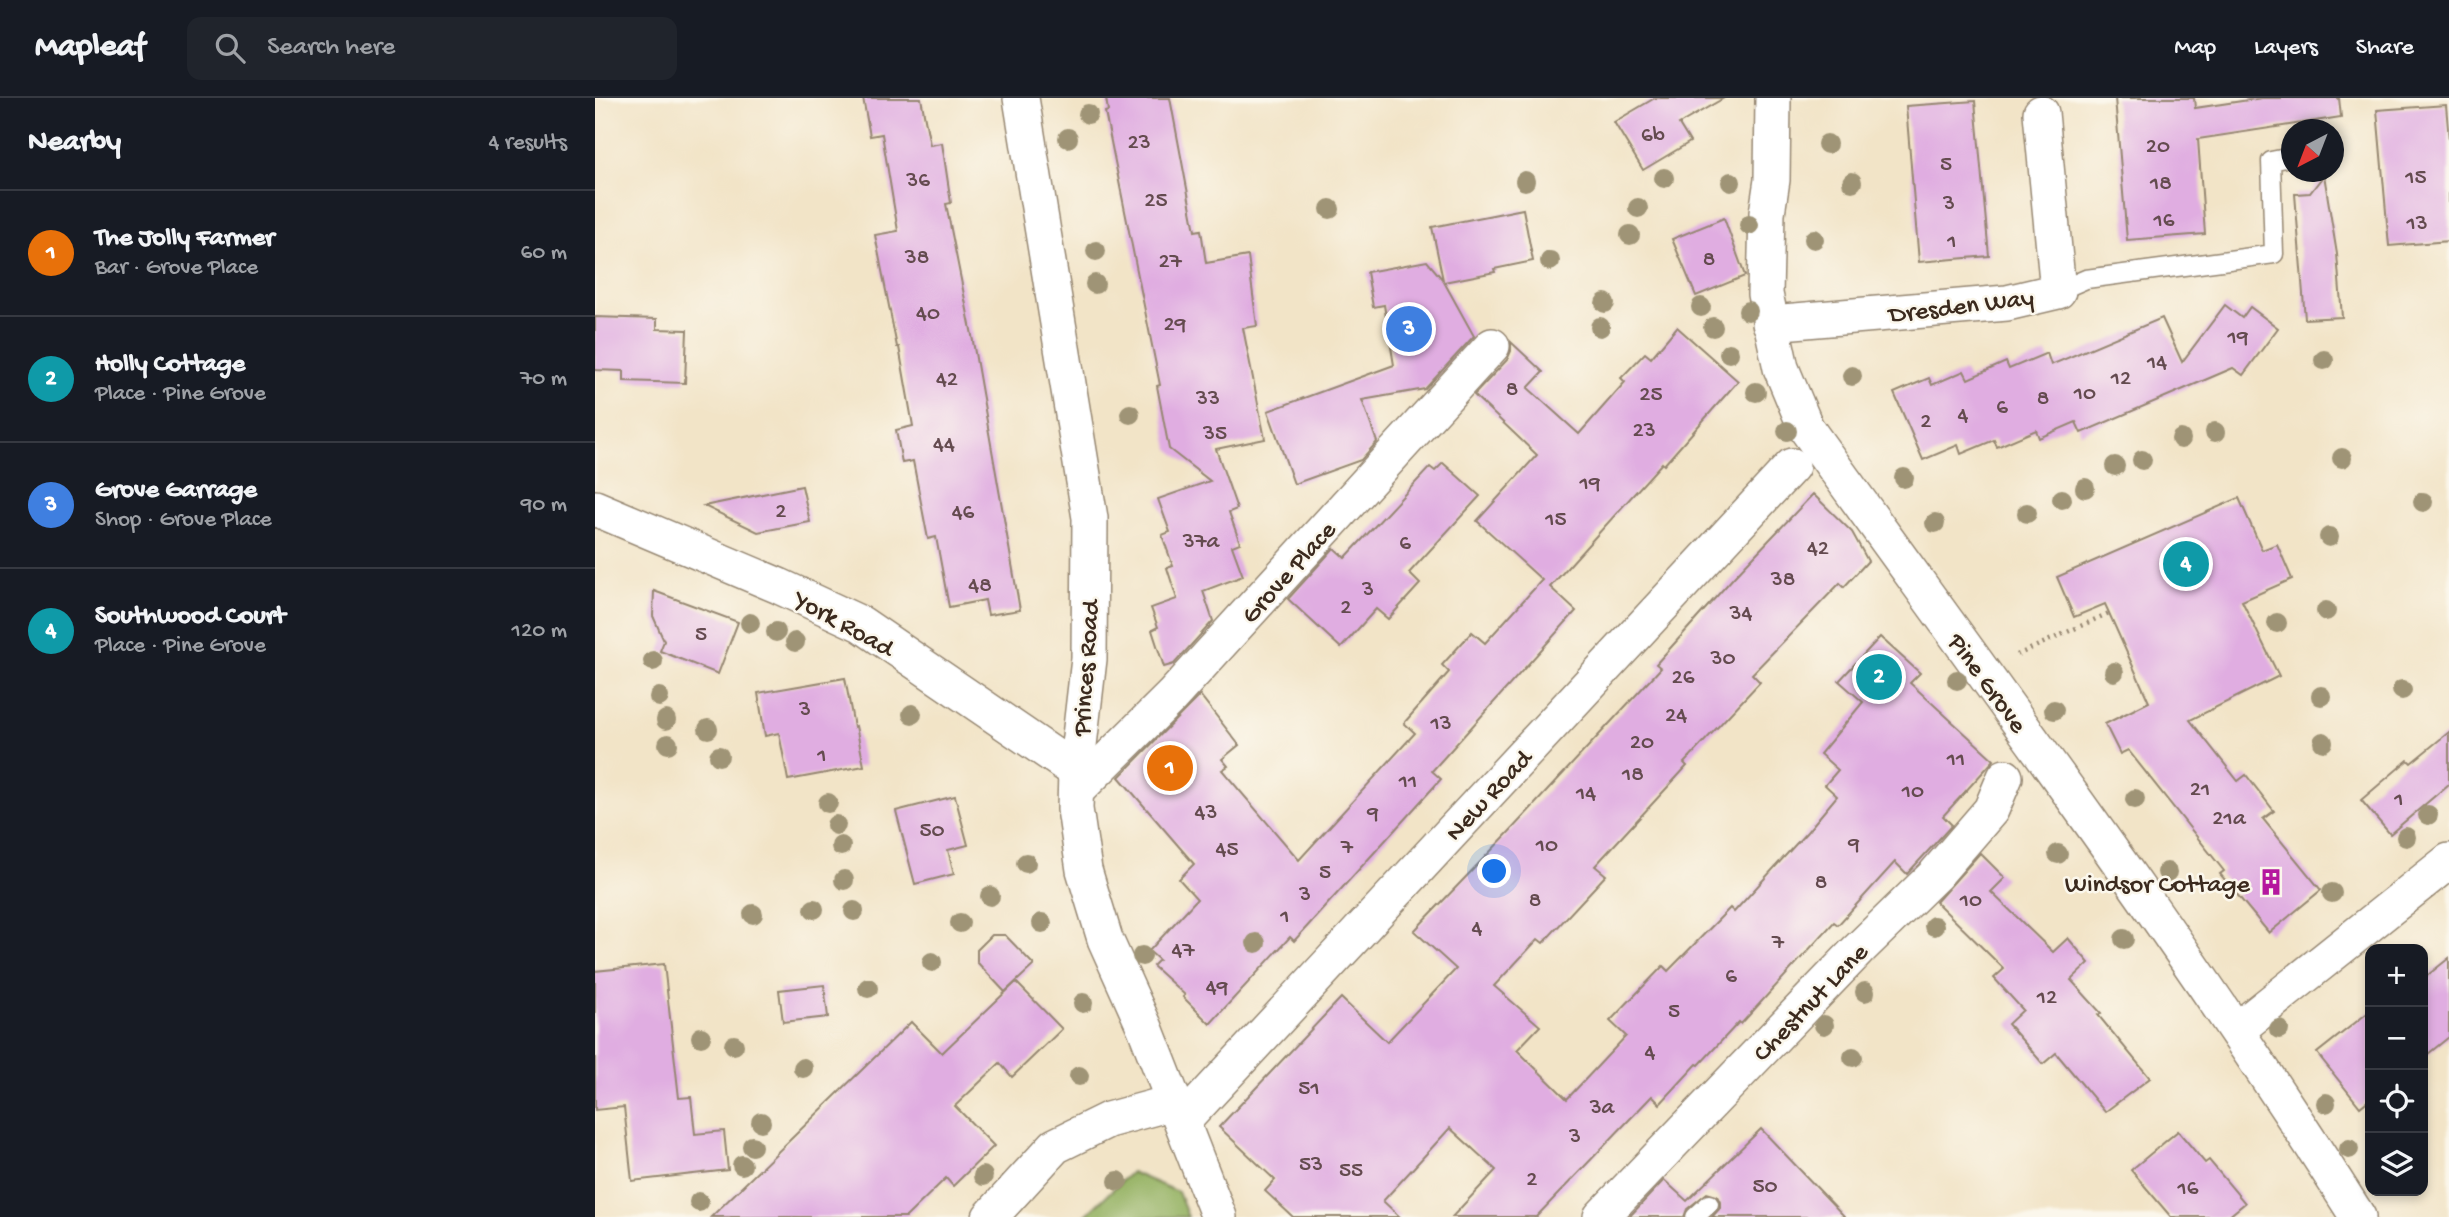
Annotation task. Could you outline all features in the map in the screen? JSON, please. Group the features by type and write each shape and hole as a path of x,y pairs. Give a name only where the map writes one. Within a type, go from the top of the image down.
{"street":[{"name":"Princes Road","path":"1021,98 1090,518 1089,659 1075,809 1084,870 1105,939 1145,1028 1219,1217"},
{"name":"Pine Grove","path":"1773,98 1772,180 1767,213 1765,294 1781,368 1806,428 2237,1030 2358,1217"},
{"name":"Dresden Way","path":"1770,323 2007,303 2058,291 2041,113"},
{"name":"Grove Place","path":"1076,781 1172,696 1492,346"},
{"name":"New Road","path":"1179,1112 1792,466"},
{"name":"York Road","path":"595,508 861,624 1076,781"},
{"name":"Chestnut Lane","path":"1601,1217 1858,950 1935,875 1991,810 2005,777"},
{"path":"2237,1030 2449,861"},
{"path":"990,1217 1055,1146 1108,1120 1179,1112"}],"lane":[{"path":"2058,291 2086,279 2274,254 2271,161 2281,160"},
{"path":"1695,1217 1709,1204"}],"path":[{"path":"1981,672 2109,613"}],"green space":[{"path":"1131,1172 1178,1192 1188,1217 1084,1217"}],"building":[{"path":"863,98 921,98 930,145 942,143 951,203 946,204 1020,610 988,615 985,600 949,607 936,537 928,539 913,461 902,463 896,430 913,426 875,235 898,231 882,134 870,136"},
{"path":"1106,98 1170,98 1195,231 1201,230 1206,263 1248,256 1257,326 1243,328 1265,439 1216,449 1237,509 1229,512 1240,543 1232,546 1243,576 1203,591 1213,621 1174,664 1164,667 1152,630 1158,627 1151,608 1177,599 1167,568 1173,566 1162,535 1170,532 1158,499 1210,481 1169,449 1157,386 1160,385 1105,112 1108,111"},
{"path":"1655,98 1724,98 1679,124 1690,142 1643,170 1614,122"},
{"path":"2115,98 2194,98 2195,108 2262,98 2339,98 2341,117 2281,119 2281,126 2198,139 2205,234 2127,240"},
{"path":"1975,101 1989,256 1919,262 1906,106"},
{"path":"2446,105 2449,140 2449,241 2389,246 2377,110"},
{"path":"2319,182 2325,182 2337,254 2342,317 2305,319 2295,194 2310,193"},
{"path":"1523,209 1533,261 1444,282 1474,336 1425,389 1362,400 1377,442 1361,460 1294,484 1268,411 1394,365 1384,305 1373,307 1367,272 1427,261 1443,280 1432,227"},
{"path":"1724,218 1745,276 1696,296 1672,239"},
{"path":"2225,305 2242,318 2250,307 2278,328 2243,375 2233,368 2081,433 2076,422 2039,438 2036,430 1997,447 1994,440 1961,454 1958,445 1923,460 1894,393 1929,378 1932,385 1964,371 1968,379 2006,362 2009,369 2047,353 2051,365 2162,318 2182,362"},
{"path":"595,317 657,319 657,329 687,330 685,383 624,381 624,371 595,370"},
{"path":"1677,327 1738,381 1550,587 1576,611 1432,771 1441,779 1294,941 1290,937 1210,1024 1183,997 1185,995 1153,966 1159,960 1149,951 1197,899 1179,879 1194,864 1119,777 1200,695 1239,745 1222,759 1228,766 1222,770 1299,860 1415,733 1404,723 1449,672 1442,665 1472,632 1485,643 1542,580 1477,521 1537,455 1474,395 1507,360 1511,342 1543,372 1528,388 1579,434 1625,382 1621,378 1645,353 1651,358"},
{"path":"1443,463 1480,496 1409,573 1420,584 1388,619 1376,609 1341,648 1288,599 1334,548 1345,558 1430,467 1435,471"},
{"path":"802,486 810,522 758,532 704,506"},
{"path":"1813,494 1852,532 1868,561 1844,587 1840,583 1752,674 1760,682 1684,763 1687,766 1595,866 1606,875 1543,943 1538,939 1494,986 1540,1026 1517,1050 1567,1099 1626,1036 1610,1021 1663,966 1668,971 1730,908 1734,912 1807,832 1837,796 1825,785 1838,770 1820,754 1863,702 1839,681 1880,637 1920,673 1910,683 1994,760 1943,816 1952,825 1907,874 1895,862 1838,925 1834,922 1741,1024 1739,1022 1660,1104 1652,1096 1536,1217 1452,1217 1496,1170 1450,1128 1383,1201 1400,1217 1293,1217 1265,1191 1275,1180 1219,1127 1341,998 1387,1042 1456,969 1414,931 1661,668 1656,664"},
{"path":"2239,498 2262,550 2277,544 2292,579 2242,601 2279,676 2190,720 2238,781 2246,775 2274,811 2263,819 2321,890 2269,933 2220,874 2224,871 2128,750 2120,754 2105,724 2149,702 2105,604 2074,617 2057,577"},
{"path":"654,591 738,622 718,674 660,651 664,641 653,616"},
{"path":"845,678 864,766 788,780 779,733 765,736 758,693"},
{"path":"2449,732 2449,784 2390,834 2361,800 2408,760 2411,763"},
{"path":"955,796 968,845 948,850 954,874 915,884 896,811"},
{"path":"1980,853 2005,878 1991,892 2053,952 2068,938 2089,963 2071,980 2101,1013 2098,1015 2150,1078 2105,1112 2056,1053 2043,1064 2008,1024 2023,1010 1994,978 2004,969 1936,902"},
{"path":"992,935 1005,935 1034,965 1005,992 977,962 977,950"},
{"path":"2449,958 2449,1037 2428,1054 2428,1007 2428,975"},
{"path":"664,964 679,1098 691,1097 695,1134 724,1131 728,1170 632,1181 624,1107 595,1110 595,971"},
{"path":"1016,982 1062,1029 1012,1077 1000,1063 955,1106 994,1146 953,1186 946,1178 906,1217 711,1217 911,1022 942,1053"},
{"path":"824,985 828,1017 783,1022 779,990"},
{"path":"2365,1015 2365,1103 2360,1107 2317,1053"},
{"path":"1761,1129 1845,1217 1712,1217 1720,1208 1720,1202 1717,1196 1707,1193 1687,1209 1684,1217 1629,1217 1664,1180 1687,1201"},
{"path":"2178,1131 2205,1163 2209,1160 2245,1203 2228,1217 2171,1217 2131,1170"}],"place":[{"name":"Grove Garrage","path":"1409,329"},
{"name":"Southwood Court","path":"2186,564"},
{"name":"Holly Cottage","path":"1879,677"},
{"name":"The Jolly Farmer","path":"1170,768"},
{"name":"Windsor Cottage","path":"2271,882"}]}
